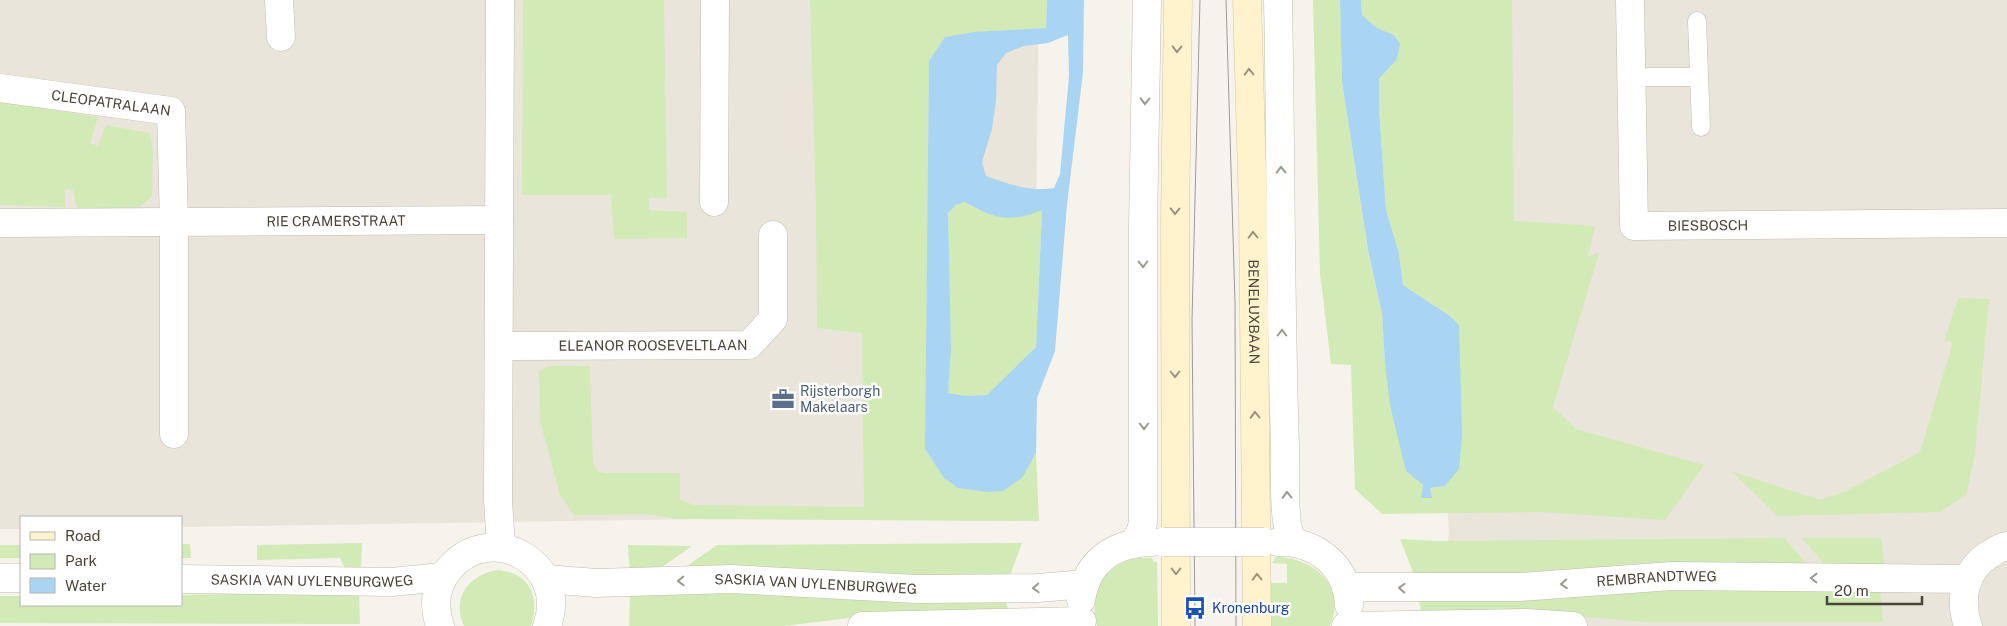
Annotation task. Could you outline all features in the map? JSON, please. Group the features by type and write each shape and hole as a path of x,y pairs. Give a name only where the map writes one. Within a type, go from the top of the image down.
{"main road":[{"path":"1176,626 1175,224 1178,0"},
{"name":"BENELUXBAAN","path":"1247,0 1253,209 1257,626"}],"street":[{"path":"279,0 281,37"},
{"path":"500,0 498,500 501,547"},
{"path":"714,202 715,0"},
{"path":"1133,543 1140,533 1143,523 1143,226 1147,0"},
{"name":"BENELUXBAAN","path":"1278,0 1282,210 1282,346 1286,500 1288,530 1290,538 1295,542"},
{"name":"BIESBOSCH","path":"1630,0 1634,226 2007,223"},
{"name":"CLEOPATRALAAN","path":"0,88 171,111 174,222"},
{"name":"RIE CRAMERSTRAAT","path":"0,223 499,220"},
{"path":"174,222 174,434"},
{"name":"ELEANOR ROOSEVELTLAAN","path":"499,346 749,345 773,319 773,235"},
{"path":"862,626 1083,624 1081,602 1084,584 1089,573 1103,557 1122,546 1133,543 1164,542 1295,542 1317,550 1327,557 1342,576 1349,606 1346,626 1528,623 1573,626"},
{"path":"1968,626 1963,612 1963,595 1968,579 1982,559 2007,546"},
{"path":"440,626 436,613 436,595 442,577 457,559 478,549 501,547 520,553 535,564 546,579 551,597 551,616 547,626"},
{"name":"REMBRANDTWEG","path":"1346,587 1520,587 1672,576 1968,579"},
{"name":"SASKIA VAN UYLENBURGWEG","path":"182,579 392,582 442,577"},
{"path":"0,578 20,578"},
{"name":"SASKIA VAN UYLENBURGWEG","path":"546,579 596,583 732,579 916,589 1038,588 1084,584"}],"lane":[{"path":"1697,21 1701,128"},
{"path":"1631,77 1699,77"}],"shaded area":[{"path":"0,0 1039,0 1032,514 182,527 182,516 20,516 20,529 0,529"},
{"path":"1412,0 2007,0 2007,626 1438,626 1449,532"}],"green space":[{"path":"523,0 664,0 667,198 649,198 649,210 687,212 687,238 614,239 611,195 522,195"},
{"path":"810,0 1047,0 1046,28 974,32 946,37 929,61 925,449 944,478 958,488 988,492 1003,491 1022,478 1036,453 1039,521 677,519 647,514 574,515 560,495 540,421 539,372 548,366 590,366 593,464 598,471 605,473 680,473 680,499 693,505 864,507 862,333 817,328 816,206"},
{"path":"1313,0 1340,0 1342,82 1368,251 1382,314 1385,364 1406,471 1423,485 1430,488 1445,486 1459,469 1459,325 1450,316 1403,285 1399,253 1386,210 1379,109 1379,79 1397,59 1394,35 1377,28 1362,15 1361,0 1512,0 1514,221 1595,226 1588,256 1599,253 1553,407 1576,429 1704,465 1665,520 1541,512 1382,514 1355,489 1351,365 1331,364 1320,273"},
{"path":"0,102 98,117 90,143 98,146 106,125 149,133 153,149 152,196 140,207 77,209 73,190 65,189 65,207 0,205"},
{"path":"965,202 978,210 1042,210 1036,347 987,395 966,396 948,393 951,349 948,213 956,205"},
{"path":"1958,298 1989,299 1975,454 1966,495 1940,512 1778,516 1731,471 1820,500 1844,492 1920,452 1953,342 1944,341"},
{"path":"1784,538 1813,571 1416,580 1400,539 1437,541"},
{"path":"1802,538 1881,538 1885,568 1827,567"},
{"path":"362,543 361,569 346,570 340,558 257,560 257,545"},
{"path":"1022,543 1009,578 677,573 717,545"},
{"path":"182,544 190,544 191,558 182,558"},
{"path":"0,545 20,545 20,558 0,558"},
{"path":"628,545 692,546 652,574 630,574"},
{"path":"1275,557 1289,558 1302,562 1324,576 1331,587 1334,598 1334,612 1330,626 1270,626 1270,583 1287,583 1287,564 1270,563 1274,561"},
{"path":"1137,558 1152,558 1154,562 1157,562 1158,626 1097,626 1095,602 1101,582 1115,567"},
{"path":"499,570 519,576 530,589 534,606 531,626 464,626 460,615 460,605 466,588 480,576"},
{"path":"1661,589 1880,589 1883,622 1645,622 1565,615 1421,613 1419,599"},
{"path":"359,591 360,624 0,623 0,596 20,596 20,606 182,606 182,595"},
{"path":"806,592 905,603 1006,601 1009,613 882,614 784,626 629,626 630,593"}],"water":[{"path":"1047,0 1084,0 1083,72 1067,205 1055,351 1037,398 1036,453 1022,478 1003,491 988,492 958,488 944,478 925,449 929,61 945,37 974,32 1046,28","holes":["1068,35 1069,76 1060,174 1054,188 1028,188 986,176 982,162 992,129 996,101 997,65 1006,53 1024,46 1048,43","965,202 985,212 1012,218 1042,210 1036,347 987,395 966,396 948,393 951,349 948,213 956,205"]},
{"path":"1340,0 1361,0 1362,15 1377,28 1394,35 1400,44 1397,59 1379,79 1379,109 1386,210 1399,253 1403,285 1450,316 1459,325 1462,435 1459,469 1445,486 1430,488 1432,498 1421,498 1423,485 1406,471 1390,405 1382,314 1368,250 1342,82"}],"tram line":[{"path":"1195,626 1192,320 1200,0"},
{"path":"1226,0 1235,303 1236,626"}],"place":[{"name":"Rijsterborgh Makelaars","path":"783,399"},
{"name":"Kronenburg","path":"1195,608"}]}
